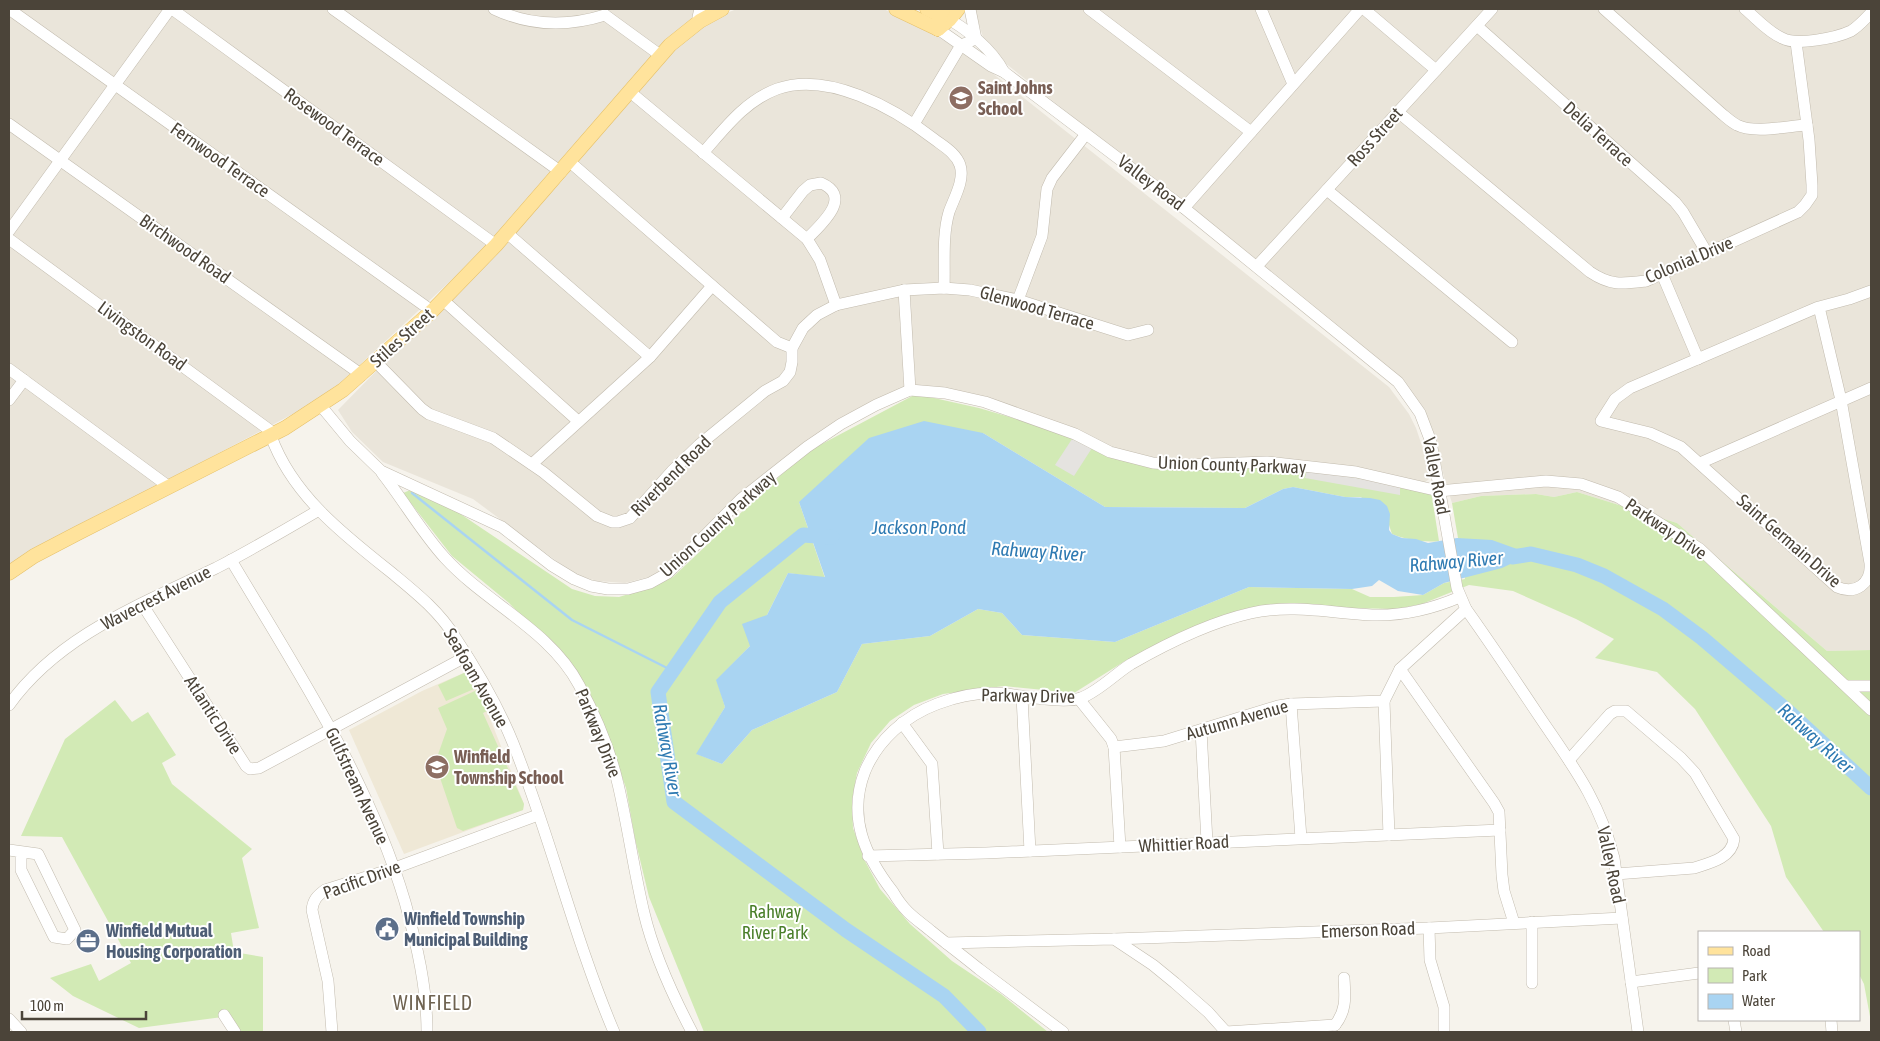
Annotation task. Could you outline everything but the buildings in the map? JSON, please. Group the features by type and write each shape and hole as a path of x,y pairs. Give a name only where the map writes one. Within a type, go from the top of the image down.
{"main road":[{"name":"Stiles Street","path":"9,573 34,556 168,486 273,435 321,406 362,375 432,311 496,245 660,55 700,15 722,9"},
{"path":"896,9 938,29 944,12"}],"street":[{"name":"Fernwood Terrace","path":"9,9 432,311"},
{"path":"9,231 171,9"},
{"name":"Rosewood Terrace","path":"171,9 496,245"},
{"path":"333,9 565,167 712,286 777,342 792,348"},
{"path":"494,9 518,18 546,23 576,22 606,12 660,55"},
{"path":"914,124 961,45 976,39 970,9"},
{"path":"1089,9 1250,132"},
{"path":"1261,9 1293,84"},
{"path":"1184,208 1360,9"},
{"path":"1364,9 1436,70"},
{"name":"Ross Street","path":"1257,266 1492,9"},
{"path":"1604,9 1721,114 1737,126 1764,129 1807,124"},
{"path":"1745,9 1773,33 1784,40 1796,42 1837,36 1852,31 1871,13"},
{"name":"Valley Road","path":"944,12 976,39 998,61 1004,72"},
{"name":"Delia Terrace","path":"1477,26 1675,202 1707,253"},
{"name":"Valley Road","path":"938,29 991,66 1004,72 1184,208 1257,266 1398,382 1420,413 1431,442 1459,592 1466,609 1590,792 1608,835 1616,874 1638,1032"},
{"name":"Colonial Drive","path":"1398,112 1582,266 1608,282 1628,283 1646,281 1798,212 1812,195 1807,124 1796,42"},
{"path":"703,153 750,103 773,91 799,84 830,87 850,93 914,124 953,154 960,163 958,188 946,225 944,288"},
{"path":"629,91 807,239 820,260 836,305"},
{"name":"Birchwood Road","path":"9,124 362,375"},
{"path":"1018,300 1042,236 1047,189 1052,178 1086,134"},
{"path":"782,218 810,186 821,183 831,189 834,194 832,212 807,239"},
{"path":"1327,190 1512,342"},
{"path":"507,233 650,356"},
{"name":"Livingston Road","path":"9,239 273,435"},
{"path":"1662,274 1698,359 1819,307 1871,291"},
{"path":"532,464 650,356 712,286"},
{"name":"Glenwood Terrace","path":"836,305 904,290 944,288 970,290 1018,300 1128,335 1148,330"},
{"path":"904,290 910,390"},
{"path":"443,300 578,421"},
{"name":"Riverbend Road","path":"376,362 429,414 493,438 532,464 597,516 612,522 625,521 699,445 766,391 783,381 790,372 792,348 803,328 817,315 836,305"},
{"name":"Saint Germain Drive","path":"1698,359 1620,394 1601,421 1666,439 1681,447 1837,587 1850,590 1857,589 1867,580 1871,569 1841,400 1819,307"},
{"path":"9,369 168,486"},
{"path":"9,400 24,380"},
{"path":"1700,463 1871,388"},
{"name":"Union County Parkway","path":"321,406 350,440 381,471 502,526 551,565 574,579 591,586 608,589 628,589 650,583 668,573 741,499 807,447 841,424 876,405 910,390 945,392 985,402 1075,434 1110,452 1153,463 1185,465 1267,462 1356,472 1440,491"},
{"name":"Seafoam Avenue","path":"273,435 278,455 319,510 343,533 417,593 436,612 454,635 490,695 513,742 586,958 614,1032"},
{"name":"Parkway Drive","path":"381,471 445,558 547,645 578,684 601,732 618,783 636,877 655,952 676,1001 692,1032"},
{"name":"Parkway Drive","path":"1440,491 1546,481 1581,484 1618,497 1700,549 1871,710"},
{"name":"Wavecrest Avenue","path":"9,705 34,674 55,655 78,639 142,604 231,560 319,510"},
{"name":"Gulfstream Avenue","path":"231,560 332,730 374,816 394,868 419,957 427,1032"},
{"name":"Parkway Drive","path":"1064,1032 907,912 877,872 868,856 858,817 861,782 875,752 887,737 902,723 919,712 936,704 962,697 1004,693 1022,697 1079,699 1133,663 1179,640 1222,622 1252,613 1294,610 1374,615 1395,614 1426,609 1459,592"},
{"name":"Atlantic Drive","path":"142,604 246,766 250,769 259,768 332,730 467,656"},
{"path":"1389,835 1384,701 1400,669 1466,609"},
{"path":"1400,669 1499,812 1504,891 1514,923"},
{"path":"1847,686 1871,686"},
{"path":"1022,697 1030,851"},
{"path":"1079,699 1111,739 1114,747 1120,846"},
{"name":"Autumn Avenue","path":"1114,747 1154,743 1278,706 1384,701"},
{"path":"1290,704 1301,838"},
{"path":"1569,760 1610,714 1616,711 1626,712 1681,758 1695,773 1734,839 1728,853 1694,868 1616,874"},
{"path":"902,723 932,764 938,854"},
{"path":"1201,730 1207,842"},
{"name":"Pacific Drive","path":"332,1032 328,981 314,919 313,903 317,896 325,890 394,868 538,815"},
{"name":"Whittier Road","path":"868,856 1030,851 1500,830"},
{"path":"9,850 38,854 75,930 67,939 54,937 21,870 21,852"},
{"name":"Emerson Road","path":"946,943 1430,928 1622,918"},
{"path":"1532,922 1532,982"},
{"path":"1430,928 1430,960 1444,1008 1444,1032"},
{"path":"1114,939 1153,965 1175,983 1208,1012 1226,1032 1338,1028 1343,1016 1344,978"},
{"path":"1631,982 1698,973"},
{"path":"224,1015 235,1032"},
{"path":"9,1019 21,1032"}],"shaded area":[{"path":"9,9 697,9 693,18 470,263 325,397 86,523 9,566"},
{"path":"737,9 883,9 906,18 972,57 1389,387 1409,414 1416,428 1426,458 1429,479 1424,483 1210,460 1147,459 929,387 825,429 657,575 625,583 597,581 574,574 473,499 383,462 352,432 338,410 387,360 455,297 562,181 674,49 693,33 721,15"},
{"path":"974,9 1871,9 1871,650 1827,651 1677,523 1577,492 1554,497 1536,494 1481,496 1452,503 1433,431 1426,416 1380,360 1000,59 985,43"},
{"path":"1072,439 1092,448 1074,476 1055,465"},
{"path":"1307,469 1400,486 1400,495 1305,478"},
{"name":"Winfield Township School","path":"466,672 487,711 524,804 523,810 404,854 349,730 422,691"}],"green space":[{"name":"Rahway River Park","path":"916,394 979,408 1067,434 1118,458 1308,466 1431,491 1439,541 1415,540 1392,534 1389,525 1361,497 1345,497 1293,487 1283,489 1245,508 1105,507 983,433 799,502 825,578 788,573 750,646 717,680 725,707 697,754 722,764 752,730 837,692 862,644 930,636 978,609 1002,613 1022,635 1115,642 1249,587 1352,589 1370,597 1423,595 1444,583 1465,579 1452,503 1481,496 1536,494 1554,497 1577,492 1677,523 1827,651 1871,650 1871,1022 1864,984 1860,976 1860,931 1823,931 1786,877 1771,826 1695,709 1657,672 1595,658 1614,639 1576,619 1513,591 1469,585 1422,604 1396,609 1262,606 1240,610 1125,661 1074,693 1004,686 943,694 914,705 890,721 871,743 857,773 852,800 853,828 865,861 880,889 910,924 952,961 1001,994 1048,1032 704,1032 649,897 635,839 626,788 610,743 561,656 509,603 452,556 403,493 413,489 456,511 572,589 595,596 619,597 655,586 673,577 803,454"},
{"path":"466,672 474,689 446,701 438,685"},
{"path":"477,690 487,711 483,713 524,804 523,810 463,831 457,828 435,763 447,729 438,708"},
{"path":"115,700 132,722 148,712 176,755 162,763 172,784 252,849 242,858 259,928 231,933 234,952 263,957 263,1032 238,1032 230,1016 139,1028 73,996 50,978 91,964 99,981 131,963 62,837 21,836 65,739"}],"water":[{"name":"Jackson Pond","path":"924,421 983,433 1105,507 1245,508 1283,489 1293,487 1345,497 1380,500 1387,506 1390,514 1389,530 1392,534 1402,538 1416,539 1428,543 1457,538 1492,540 1531,554 1502,568 1444,583 1423,595 1398,591 1379,580 1372,586 1352,589 1249,587 1115,642 1022,635 1002,613 978,609 930,636 862,644 837,692 752,730 722,764 696,754 725,707 716,680 750,646 742,624 767,615 788,573 825,577 799,502 869,438"}],"waterway":[{"path":"412,493 572,620 673,671"},
{"name":"Rahway River","path":"832,537 803,535 720,602 658,692 674,802 846,930 944,996 979,1032"},
{"name":"Rahway River","path":"1512,557 1531,554 1577,565 1604,576 1663,609 1702,638 1791,714 1871,788"}],"place":[{"name":"Saint Johns School","path":"961,98"},
{"name":"Winfield Township School","path":"437,767"},
{"name":"Winfield Township Municipal Building","path":"387,929"},
{"name":"Winfield Mutual Housing Corporation","path":"88,941"}],"district":[{"name":"WINFIELD","path":"433,1003"}]}
